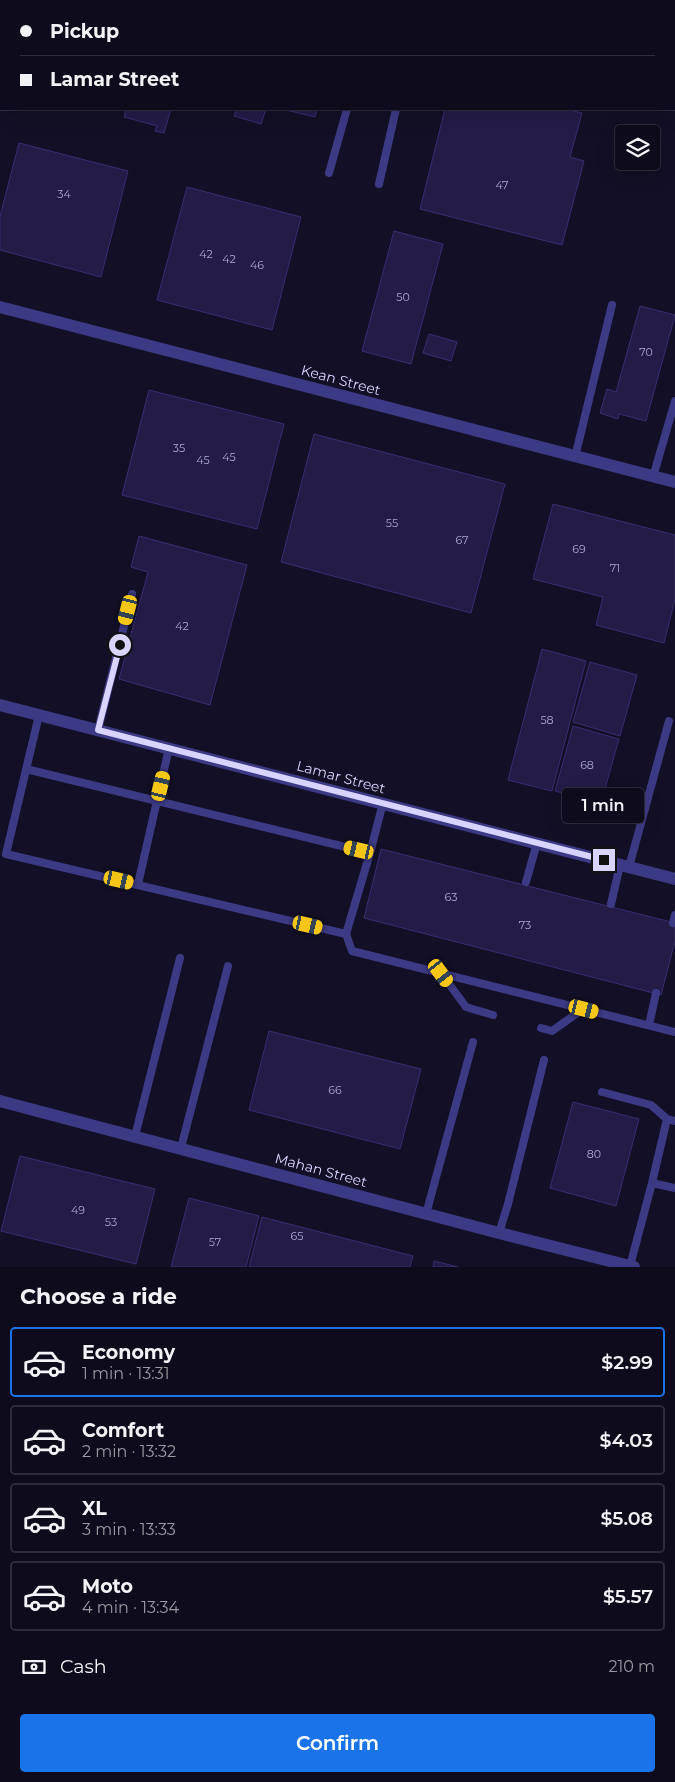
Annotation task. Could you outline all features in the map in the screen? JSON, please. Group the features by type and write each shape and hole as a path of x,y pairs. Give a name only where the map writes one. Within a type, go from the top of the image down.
{"street":[{"name":"Kean Street","path":"0,307 675,482"},
{"name":"Lamar Street","path":"0,705 675,879"},
{"name":"Mahan Street","path":"0,1101 499,1234 632,1266"}],"lane":[{"path":"329,173 347,110"},
{"path":"379,184 396,110"},
{"path":"575,457 612,305"},
{"path":"653,477 675,401"},
{"path":"98,730 132,594"},
{"path":"39,715 6,854 346,934"},
{"path":"611,904 625,866 669,721"},
{"path":"138,884 169,748"},
{"path":"26,769 370,853"},
{"path":"383,803 346,934 352,951 675,1032"},
{"path":"526,882 537,843"},
{"path":"134,1136 180,958"},
{"path":"180,1148 228,966"},
{"path":"441,973 466,1007 493,1014"},
{"path":"649,1026 656,993"},
{"path":"541,1028 552,1030 584,1009"},
{"path":"426,1214 473,1042"},
{"path":"499,1234 544,1060"},
{"path":"602,1092 652,1105 671,1120 652,1183 632,1266"},
{"path":"652,1183 675,1188"}],"building":[{"path":"126,110 171,110 164,133 155,131 157,126 124,117"},
{"path":"237,110 266,110 261,124 234,116"},
{"path":"286,110 317,110 315,117"},
{"path":"445,110 570,110 582,113 570,157 584,161 562,245 420,209"},
{"path":"19,143 128,171 101,277 0,250 0,216"},
{"path":"187,187 301,217 272,330 157,300"},
{"path":"394,231 443,244 411,364 362,351"},
{"path":"640,306 675,315 646,421 619,414 618,419 600,413 607,389 616,392"},
{"path":"429,334 457,342 451,361 423,353"},
{"path":"149,390 284,424 257,529 122,495"},
{"path":"314,434 505,484 471,613 281,562"},
{"path":"553,504 675,535 675,599 664,643 596,625 603,597 533,579"},
{"path":"139,536 247,565 210,705 119,679 148,572 131,567"},
{"path":"542,649 586,661 552,791 508,780"},
{"path":"590,662 637,675 620,736 573,722"},
{"path":"573,726 619,739 601,803 555,791"},
{"path":"381,849 675,923 675,941 661,995 364,918"},
{"path":"269,1031 421,1069 400,1149 249,1110"},
{"path":"573,1102 639,1119 616,1206 550,1188"},
{"path":"20,1156 155,1189 136,1264 1,1231"},
{"path":"189,1198 259,1216 246,1267 171,1267"},
{"path":"262,1217 413,1256 410,1267 249,1267"},
{"path":"434,1261 458,1267 433,1267"}],"route":[{"path":"120,645 98,730 604,860"}]}
